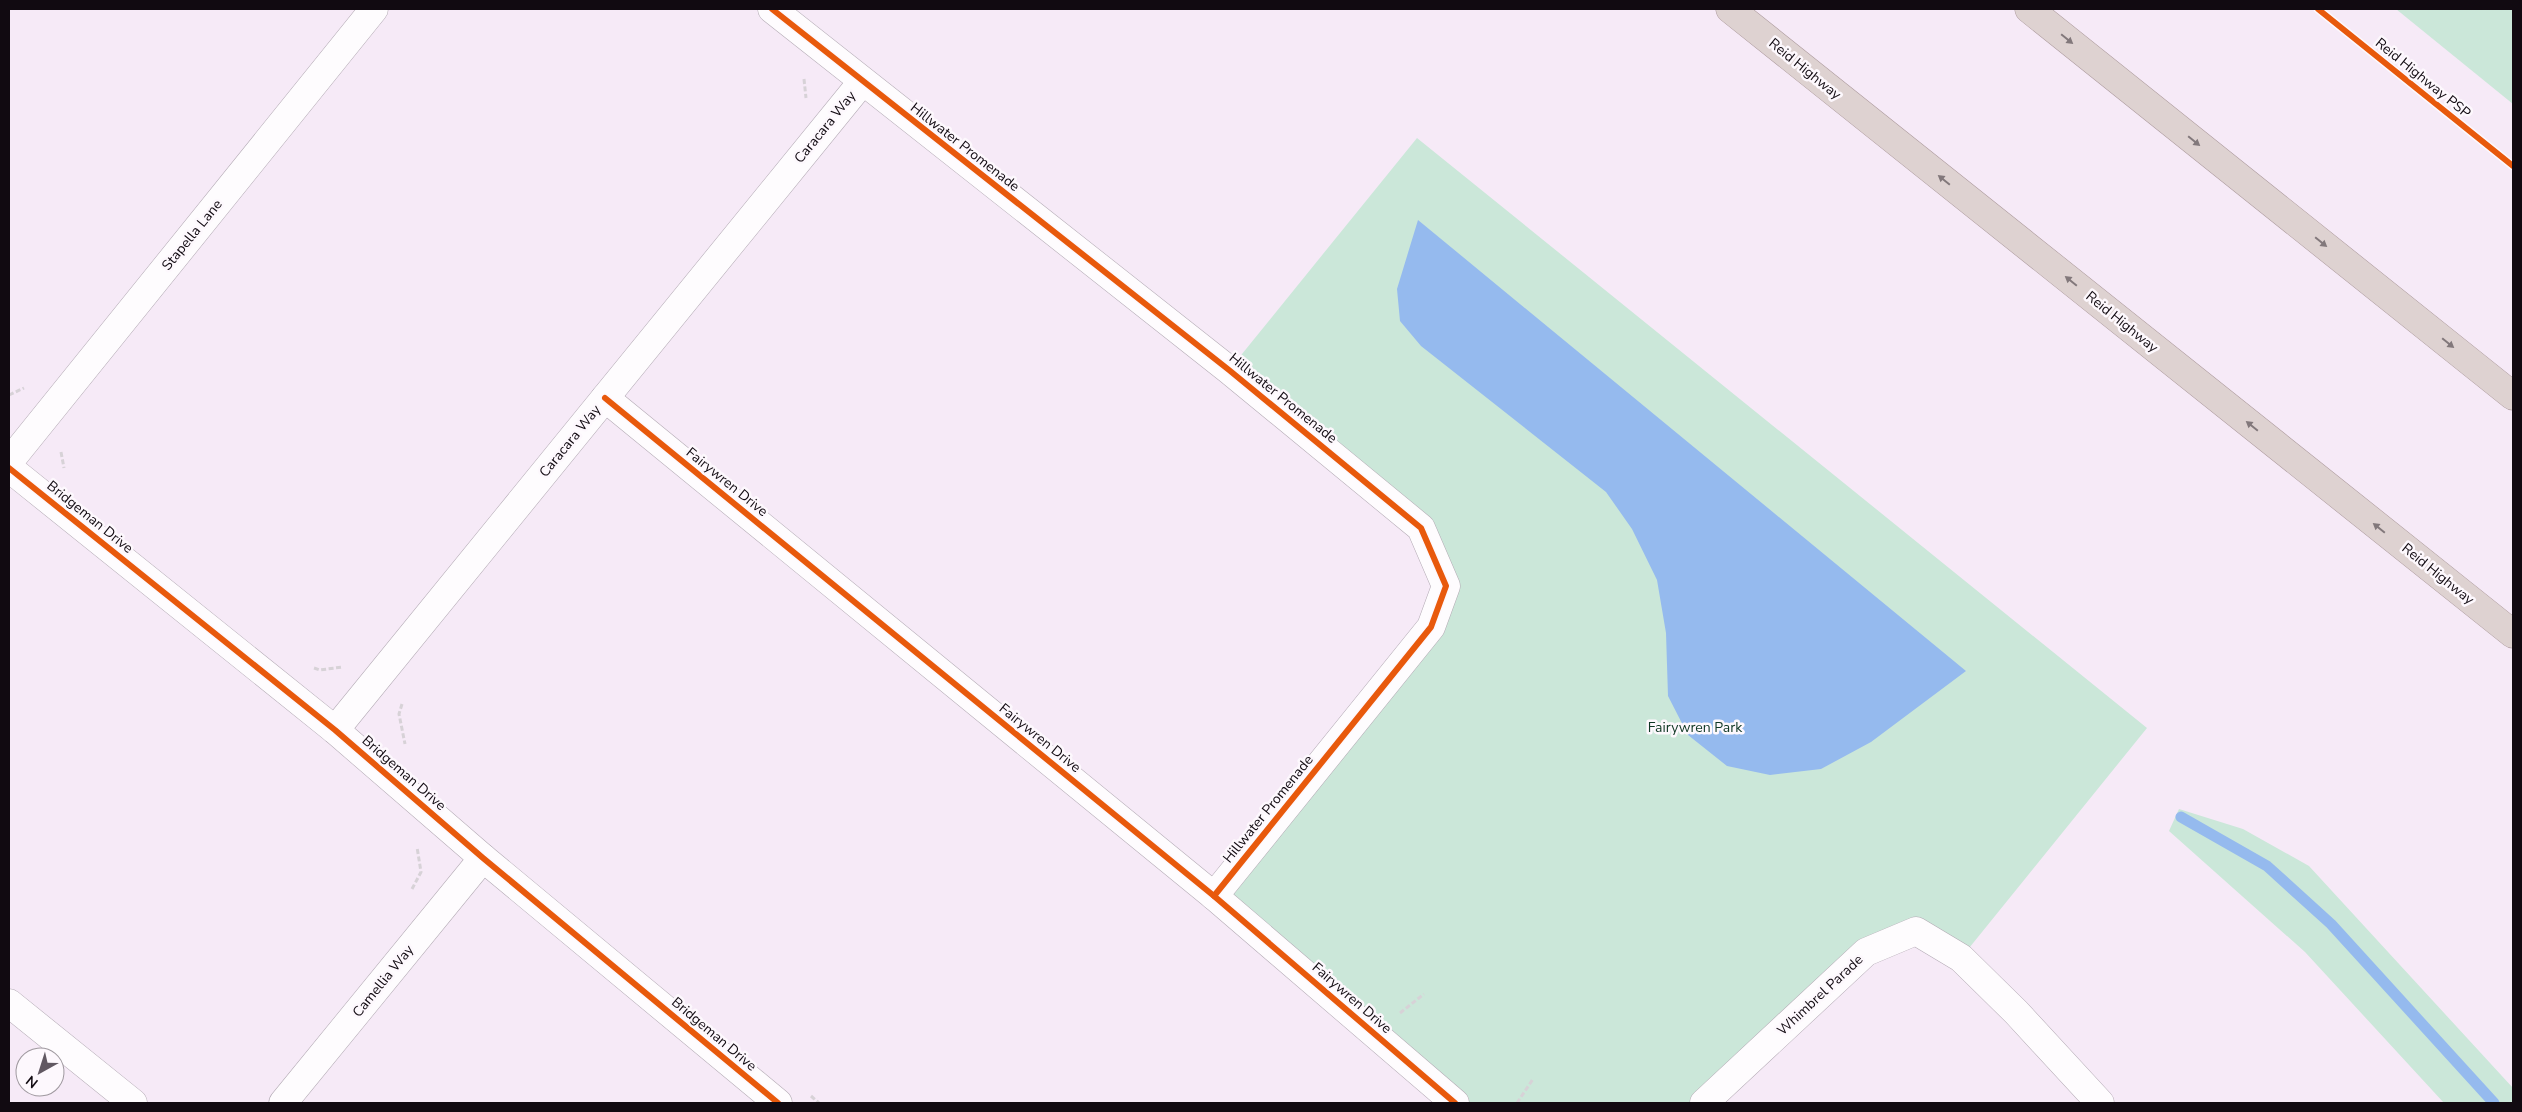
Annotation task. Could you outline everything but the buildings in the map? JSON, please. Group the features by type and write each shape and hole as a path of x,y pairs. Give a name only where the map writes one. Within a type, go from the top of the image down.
{"highway":[{"name":"Reid Highway","path":"1730,9 2513,634"},
{"path":"2029,9 2513,396"}],"street":[{"name":"Stapella Lane","path":"9,462 374,9"},
{"name":"Hillwater Promenade","path":"772,9 862,82 1230,370 1422,528 1446,586 1430,627 1214,896"},
{"name":"Caracara Way","path":"335,730 862,82"},
{"name":"Fairywren Drive","path":"605,398 1214,896 1441,1099"},
{"name":"Bridgeman Drive","path":"9,468 335,730 483,858 778,1103"},
{"name":"Camellia Way","path":"283,1103 483,858"},
{"name":"Whimbrel Parade","path":"1704,1103 1866,952 1916,932 1961,958 2016,1012 2100,1103"},
{"path":"9,1004 133,1103"}],"path":[{"path":"9,395 14,394 32,382 57,402"},
{"path":"59,443 65,477"},
{"path":"1517,1103 1532,1079"}],"green space":[{"path":"2396,9 2513,9 2513,104"},
{"name":"Fairywren Park","path":"1417,138 2147,728 1961,958 1916,932 1866,952 1704,1103 1455,1103 1214,896 1446,587 1421,527 1229,370"},
{"path":"2179,809 2243,829 2309,866 2513,1088 2513,1103 2444,1103 2305,952 2169,831"}],"water":[{"path":"1418,220 1966,671 1871,742 1821,769 1770,775 1727,766 1688,735 1668,696 1666,633 1657,580 1632,529 1606,492 1421,346 1400,321 1397,289"}],"waterway":[{"path":"2181,817 2267,866 2331,924 2494,1103"}],"cycle path":[{"path":"772,9 1229,370 1421,528 1446,586 1431,627 1214,896"},
{"name":"Reid Highway PSP","path":"2318,9 2513,166"},
{"path":"605,398 1214,896 1455,1103"},
{"path":"9,468 335,730 483,858 778,1103"}]}
